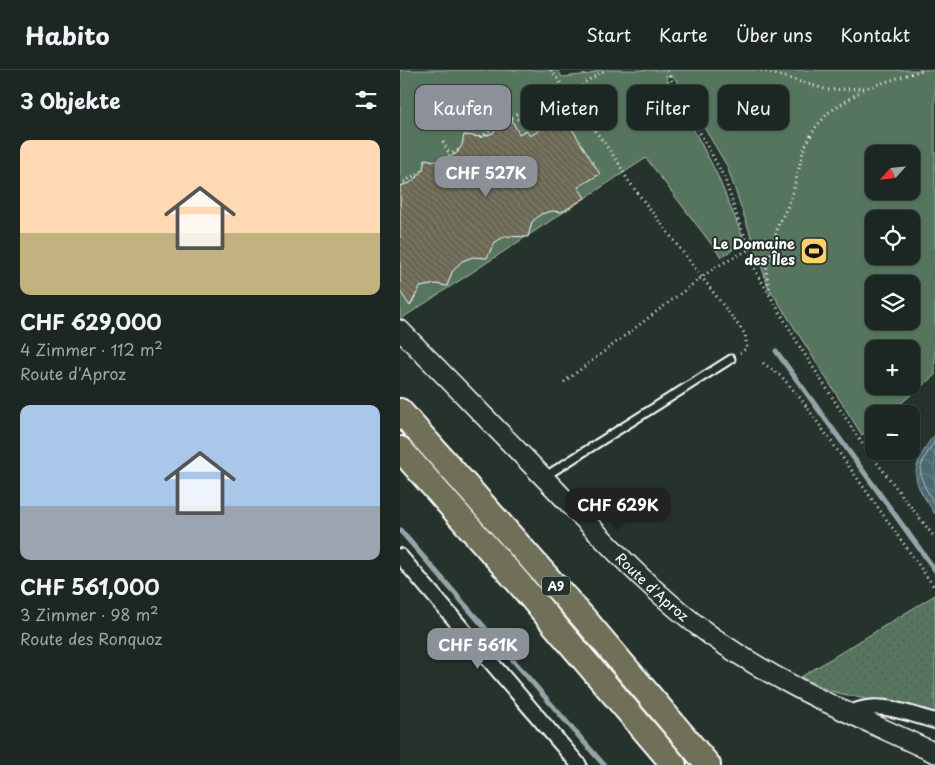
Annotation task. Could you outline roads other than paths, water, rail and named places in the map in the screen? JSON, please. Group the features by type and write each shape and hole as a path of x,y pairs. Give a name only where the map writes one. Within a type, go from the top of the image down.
{"highway":[{"name":"A9","path":"400,411 588,623 708,765"},
{"name":"A9","path":"400,449 518,582 674,765"},
{"path":"681,732 713,765"}],"street":[{"name":"Route d'Aproz","path":"400,330 614,551 661,596 692,621 736,653 768,672 935,753"},
{"path":"400,556 578,765"},
{"path":"851,713 861,708 871,707 892,709 935,721"}],"lane":[{"path":"543,477 731,359"}],"water":[{"path":"935,435 935,514 921,492 916,478 918,463 929,441"}],"waterway":[{"path":"776,351 935,570"},
{"path":"400,530 604,765"}],"place":[{"name":"Le Domaine des Îles","path":"814,251"}]}
